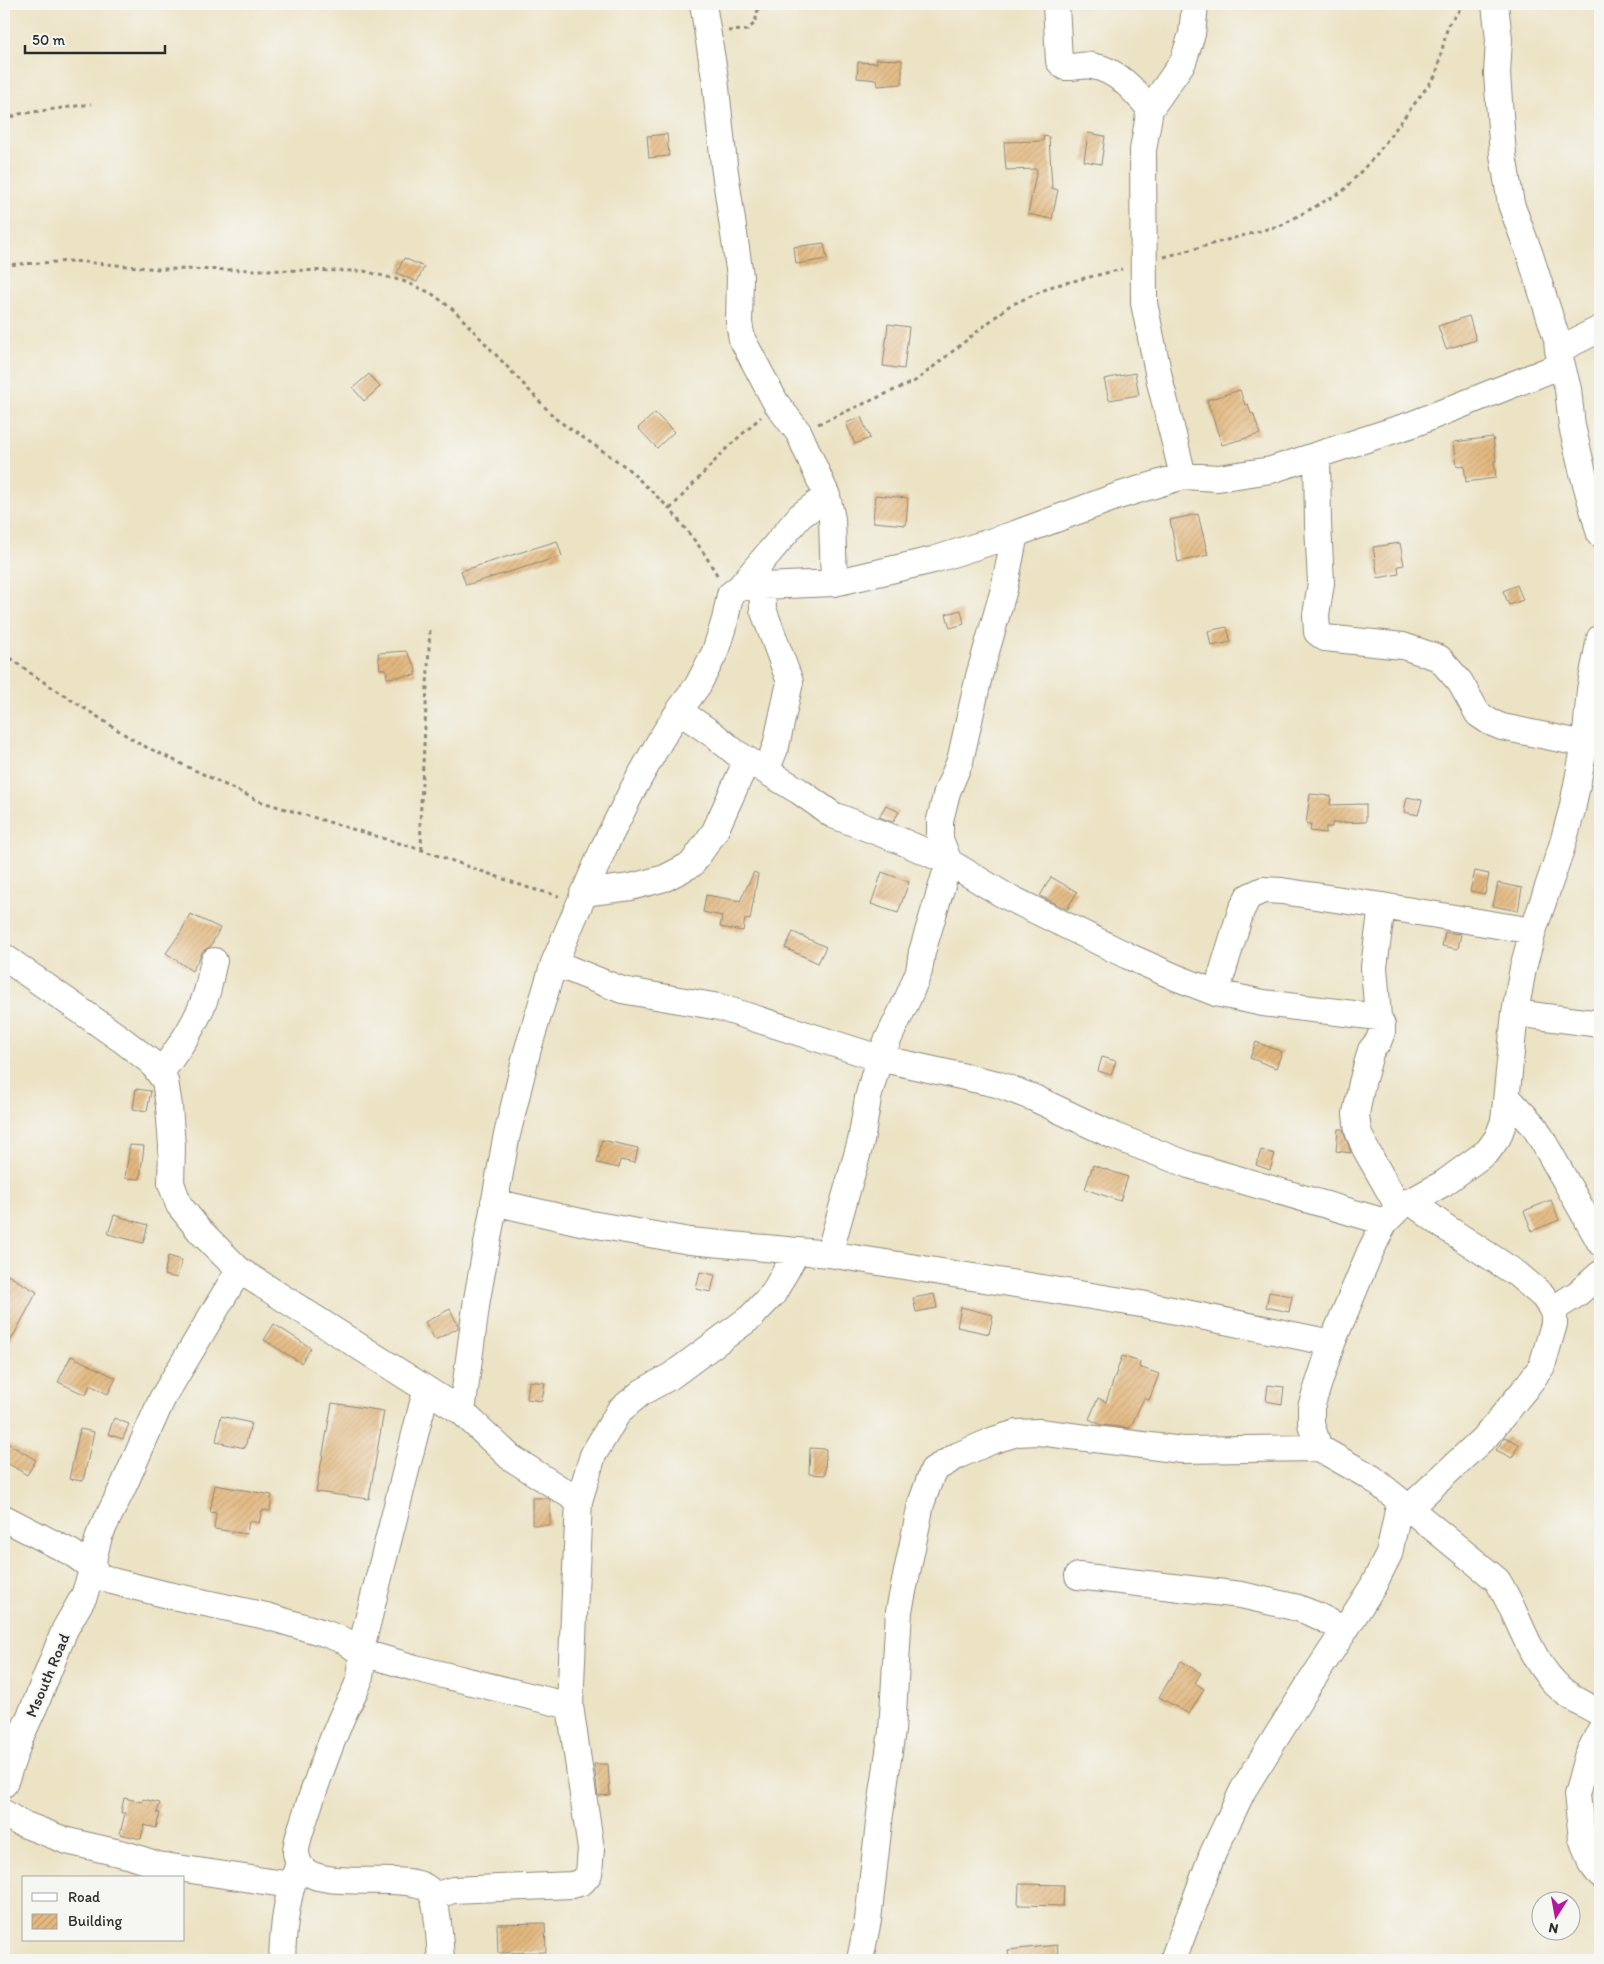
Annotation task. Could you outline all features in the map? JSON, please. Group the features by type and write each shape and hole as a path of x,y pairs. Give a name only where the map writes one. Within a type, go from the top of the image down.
{"street":[{"path":"703,4 715,78 724,165 740,276 739,322 742,339 776,403 799,432 827,496 832,519 834,583"},
{"path":"1056,4 1058,61 1064,67 1074,68 1090,65 1111,71 1134,91 1150,109"},
{"path":"1183,476 1146,311 1143,150 1150,109 1183,62 1192,34 1195,4"},
{"path":"1495,4 1499,39 1497,74 1502,155 1511,204 1557,339 1568,389 1572,426 1591,472 1600,534"},
{"path":"744,589 834,583 932,560 1015,534 1118,496 1183,476 1218,478 1271,470 1413,424 1560,358 1600,329"},
{"path":"1317,455 1321,584 1316,615 1317,632 1325,638 1403,646 1439,658 1456,678 1478,714 1490,722 1510,729 1585,744"},
{"path":"462,1412 477,1298 506,1139 527,1052 554,963 581,897 633,789 679,711 698,686 715,652 725,620 744,589 800,516 827,496"},
{"path":"829,1254 861,1141 868,1098 880,1058 919,971 922,952 949,862 940,839 940,820 947,792 960,761 979,676 1004,589 1015,534"},
{"path":"581,897 665,878 692,864 756,765 776,746 784,719 790,682 763,610 744,589"},
{"path":"1319,1448 1311,1424 1311,1408 1332,1343 1356,1290 1370,1252 1398,1210 1444,1182 1488,1151 1498,1138 1508,1098 1509,1065 1524,968 1533,931 1562,846 1572,810 1595,691 1600,638"},
{"path":"679,711 756,765 833,815 949,862 1002,894 1176,978 1216,993 1263,1003 1378,1017"},
{"path":"1216,993 1242,910 1248,897 1263,890 1282,891 1382,906 1533,931"},
{"path":"1382,906 1374,967 1378,1017 1382,1025 1381,1037 1371,1050 1356,1114 1358,1131 1365,1148 1398,1210"},
{"path":"4,957 122,1039 151,1062 165,1081 172,1146 171,1183 179,1205 199,1230 239,1270 462,1412 510,1457 579,1501"},
{"path":"160,1074 183,1042 196,1017 207,992 214,961"},
{"path":"554,963 622,990 719,1007 880,1058 997,1084 1034,1098 1114,1136 1189,1165 1398,1210 1445,1226 1517,1274 1543,1296 1552,1310 1554,1324 1542,1366 1487,1435 1405,1505 1390,1554 1373,1586 1243,1790 1213,1853 1172,1960"},
{"path":"1516,1013 1600,1024"},
{"path":"1508,1098 1535,1128 1600,1242"},
{"path":"494,1202 585,1223 690,1241 829,1254 1147,1305 1332,1343"},
{"path":"434,1896 459,1890 572,1885 582,1882 589,1874 591,1849 570,1706 579,1501 593,1455 620,1411 642,1392 671,1376 751,1317 774,1294 797,1251"},
{"name":"Msouth Road","path":"4,1784 21,1736 65,1629 84,1596 93,1568 99,1536 162,1399 239,1270"},
{"path":"1552,1310 1577,1294 1600,1274"},
{"path":"282,1960 286,1910 295,1874 296,1852 300,1834 341,1718 357,1690 362,1674 360,1652 426,1390"},
{"path":"860,1960 868,1920 892,1731 899,1611 920,1504 933,1470 959,1455 994,1440 1016,1433 1039,1432 1182,1450 1319,1448 1372,1478 1497,1580 1506,1594 1533,1654 1546,1674 1562,1690 1600,1713"},
{"path":"4,1518 72,1553 93,1568 99,1576 168,1595 266,1616 345,1641 360,1652 415,1668 570,1706"},
{"path":"1078,1576 1241,1595 1298,1608 1345,1630"},
{"path":"1600,1731 1587,1757 1576,1795 1582,1838 1591,1863 1600,1875"},
{"path":"4,1813 18,1822 67,1841 128,1855 158,1865 295,1874 307,1872 323,1878 418,1884 429,1889 434,1896 441,1960"}],"path":[{"path":"707,32 747,30 755,23 760,4"},
{"path":"799,432 917,380 1009,306 1053,286 1282,225 1343,191 1376,155 1436,75 1448,25 1464,4"},
{"path":"4,120 19,114 90,104"},
{"path":"4,266 73,261 159,270 364,271 403,281 431,293 455,311 556,419 626,467 670,509 702,550 744,589"},
{"path":"670,509 726,448 776,403"},
{"path":"422,850 420,823 430,628"},
{"path":"4,653 33,675 138,743 259,801 422,850 529,888 581,897"}],"building":[{"path":"876,59 902,60 902,84 878,86 877,80 857,78 858,62 877,63"},
{"path":"1088,133 1105,136 1101,164 1084,161"},
{"path":"667,134 669,156 649,158 647,136"},
{"path":"1044,136 1049,137 1052,188 1058,190 1052,219 1028,214 1037,169 1006,170 1004,142 1043,141"},
{"path":"824,243 827,259 796,264 794,247"},
{"path":"404,258 424,267 417,282 397,273"},
{"path":"1469,316 1476,340 1446,349 1438,326"},
{"path":"888,324 909,327 904,369 883,366"},
{"path":"1135,373 1139,395 1109,400 1104,379"},
{"path":"369,374 380,387 364,401 353,388"},
{"path":"1240,390 1245,405 1248,404 1251,414 1253,413 1260,434 1222,445 1207,400"},
{"path":"655,413 674,432 657,448 638,428"},
{"path":"861,417 870,438 855,444 846,423"},
{"path":"1493,437 1496,478 1466,482 1464,465 1457,466 1454,442"},
{"path":"875,495 908,498 906,525 873,522"},
{"path":"1198,514 1208,555 1178,562 1170,520"},
{"path":"557,541 562,556 466,585 461,571"},
{"path":"1400,543 1404,565 1398,566 1399,574 1378,578 1373,547"},
{"path":"1517,585 1523,600 1509,605 1503,591"},
{"path":"961,610 964,624 950,628 946,614"},
{"path":"1227,627 1231,642 1211,646 1208,631"},
{"path":"406,651 415,666 416,675 387,678 386,669 380,669 378,653"},
{"path":"1310,794 1331,796 1330,805 1366,804 1366,822 1332,823 1332,827 1326,827 1326,833 1310,831 1311,824 1306,824"},
{"path":"1407,797 1422,800 1418,815 1404,812"},
{"path":"886,805 899,812 893,822 879,817"},
{"path":"1475,871 1489,874 1485,894 1470,891"},
{"path":"754,872 758,874 750,920 745,919 743,931 720,927 722,916 703,912 706,895 740,901"},
{"path":"882,872 909,882 898,913 871,904"},
{"path":"1051,877 1077,892 1067,909 1040,896"},
{"path":"1498,883 1522,888 1518,911 1493,906"},
{"path":"190,914 220,928 211,946 203,951 192,971 166,953 181,932"},
{"path":"793,932 826,947 818,963 785,948"},
{"path":"1445,932 1461,934 1458,949 1442,946"},
{"path":"1256,1042 1282,1052 1276,1068 1250,1058"},
{"path":"1102,1057 1116,1061 1111,1075 1098,1071"},
{"path":"136,1089 151,1091 147,1111 133,1109"},
{"path":"1338,1129 1343,1129 1351,1153 1336,1151"},
{"path":"602,1140 638,1148 635,1163 620,1160 619,1168 597,1163"},
{"path":"130,1145 144,1146 140,1179 125,1178"},
{"path":"1261,1150 1275,1154 1270,1170 1256,1165"},
{"path":"1093,1165 1128,1177 1120,1201 1085,1189"},
{"path":"1551,1200 1559,1220 1532,1231 1524,1211"},
{"path":"114,1215 148,1225 143,1243 108,1234"},
{"path":"168,1256 182,1260 177,1278 164,1275"},
{"path":"700,1272 715,1275 711,1292 696,1289"},
{"path":"4,1273 37,1292 4,1353"},
{"path":"1269,1292 1292,1296 1289,1312 1266,1307"},
{"path":"934,1294 937,1308 916,1312 913,1298"},
{"path":"961,1307 993,1315 989,1334 957,1327"},
{"path":"450,1309 458,1328 435,1340 425,1322"},
{"path":"274,1324 311,1348 301,1363 264,1340"},
{"path":"71,1356 116,1378 108,1394 90,1385 86,1395 58,1382"},
{"path":"1122,1356 1140,1362 1139,1367 1159,1374 1149,1400 1144,1398 1130,1428 1101,1425 1089,1419 1098,1398 1106,1402"},
{"path":"529,1381 545,1383 542,1401 527,1399"},
{"path":"1268,1385 1284,1387 1282,1404 1266,1401"},
{"path":"332,1403 384,1411 369,1499 316,1492"},
{"path":"221,1416 251,1423 245,1448 216,1442"},
{"path":"114,1418 129,1424 123,1439 108,1434"},
{"path":"80,1429 94,1432 83,1481 69,1479"},
{"path":"1505,1437 1519,1444 1512,1458 1496,1450"},
{"path":"4,1441 36,1460 27,1475 4,1461"},
{"path":"810,1448 826,1449 825,1475 809,1474"},
{"path":"215,1485 272,1495 270,1511 262,1510 259,1523 249,1521 247,1534 214,1529 216,1513 210,1512"},
{"path":"532,1498 547,1498 550,1500 550,1525 532,1525"},
{"path":"1181,1661 1201,1673 1195,1683 1204,1689 1189,1714 1159,1697"},
{"path":"594,1764 608,1764 610,1795 598,1796"},
{"path":"124,1798 142,1802 143,1799 160,1803 157,1813 160,1813 156,1828 144,1825 141,1839 120,1834 125,1813 121,1813"},
{"path":"1019,1884 1064,1885 1063,1906 1018,1905"},
{"path":"545,1923 546,1952 498,1953 497,1924"},
{"path":"1057,1945 1059,1960 1009,1960 1008,1950"}]}
